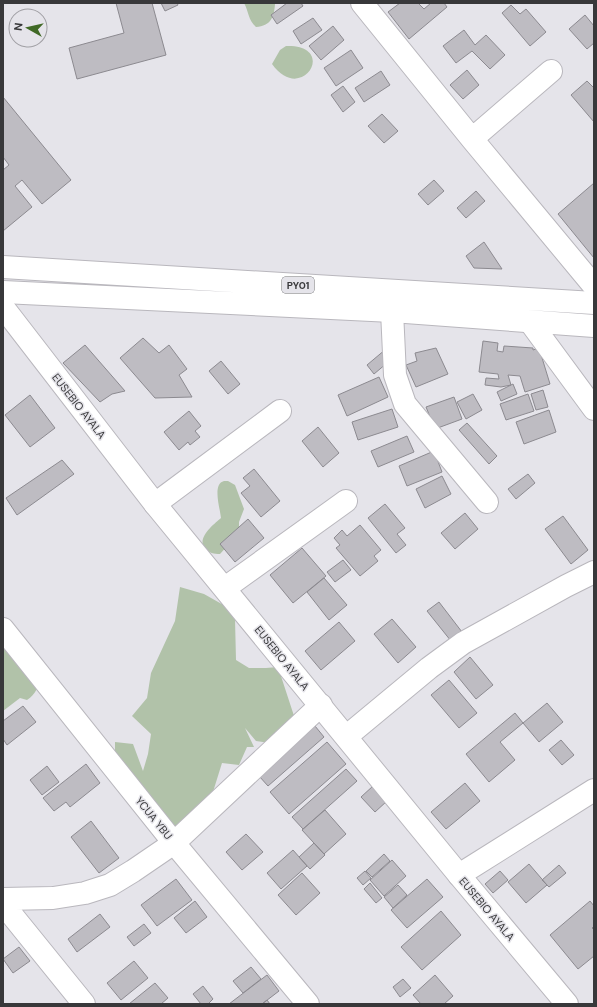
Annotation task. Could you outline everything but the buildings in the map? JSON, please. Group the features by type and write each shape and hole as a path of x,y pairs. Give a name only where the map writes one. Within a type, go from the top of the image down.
{"main road":[{"path":"362,3 594,286"},
{"path":"472,139 551,71"},
{"name":"PY01","path":"3,267 594,303"},
{"name":"PY01","path":"3,292 392,311 594,326"},
{"name":"EUSEBIO AYALA","path":"3,307 155,504 347,736 459,875 567,1004"},
{"path":"392,311 395,375 405,404 487,502"},
{"path":"530,322 594,409"},
{"path":"155,504 280,411"},
{"path":"225,588 346,500"},
{"path":"347,736 429,668 463,643 594,572"},
{"name":"YCUA YBU","path":"3,629 174,843 308,1004"},
{"path":"3,899 53,898 85,893 110,885 133,871 174,843 321,705"},
{"path":"459,875 594,790"},
{"path":"3,904 84,1004"}],"green space":[{"path":"244,3 275,4 273,17 265,25 256,27 250,19"},
{"path":"286,46 302,48 310,54 313,62 310,70 304,76 294,79 283,75 272,64 280,50"},
{"path":"228,481 235,485 244,509 239,522 239,533 220,554 216,554 205,549 203,540 207,532 221,518 218,503 218,487 220,483"},
{"path":"180,587 204,594 227,607 235,619 236,660 249,668 278,667 296,722 270,743 256,741 245,728 254,747 247,747 239,765 222,763 212,795 199,804 173,834 142,821 124,798 115,761 115,742 133,744 143,771 148,754 151,734 132,716 147,698 151,673 175,621"},
{"path":"3,643 41,677 36,690 30,698 27,700 20,698 3,711"}]}
